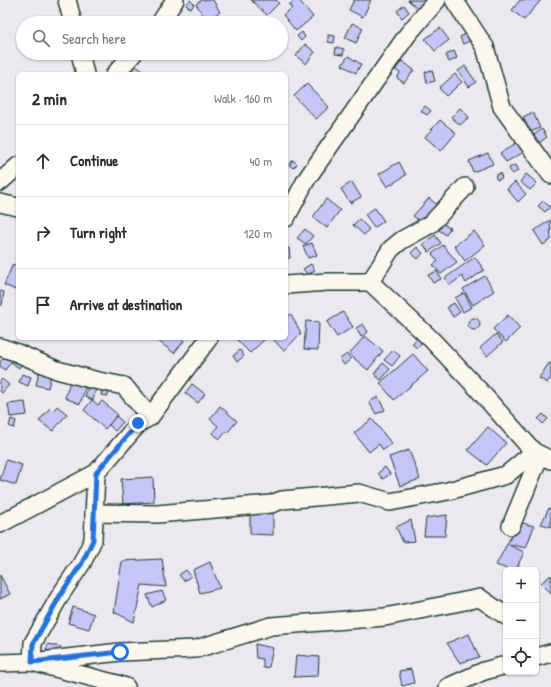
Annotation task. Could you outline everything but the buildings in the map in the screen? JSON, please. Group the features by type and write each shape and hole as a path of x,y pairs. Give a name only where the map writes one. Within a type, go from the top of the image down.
{"street":[{"path":"67,0 71,16"},
{"path":"165,16 175,0"},
{"path":"288,214 306,180 319,160 408,34 437,0"},
{"path":"454,0 485,47 502,106 551,175"},
{"path":"82,60 85,72"},
{"path":"117,72 128,60"},
{"path":"0,182 16,168"},
{"path":"370,282 391,249 402,240 431,224 465,187"},
{"path":"0,203 16,207"},
{"path":"288,284 370,282 431,339 542,456"},
{"path":"0,524 96,473 138,423 150,417 208,340"},
{"path":"0,347 57,370 124,386 150,417"},
{"path":"94,513 157,514 271,504 282,500 359,493 390,502 448,491 506,475 542,456"},
{"path":"511,526 542,456"},
{"path":"32,662 33,644 61,594 82,563 93,540 96,473"},
{"path":"0,663 32,662 120,652 196,649 271,626 385,616 480,598 503,614"},
{"path":"539,657 551,653"},
{"path":"32,662 126,687"},
{"path":"448,687 484,671 503,666"}],"route":[{"path":"120,652 32,662 33,644 61,594 82,563 93,540 96,473 138,423"}]}
